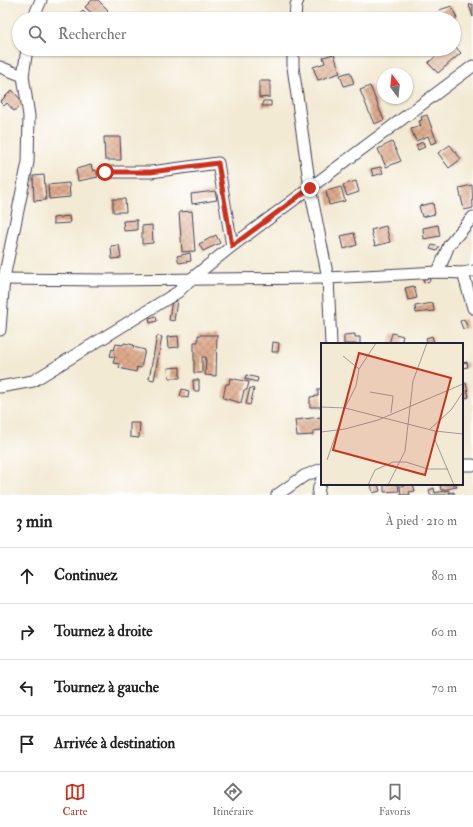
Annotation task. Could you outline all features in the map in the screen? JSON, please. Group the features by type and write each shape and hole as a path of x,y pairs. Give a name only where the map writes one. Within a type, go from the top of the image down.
{"street":[{"path":"36,12 41,0"},
{"path":"296,12 298,0"},
{"path":"0,330 2,278 28,162 29,116 23,76 25,56"},
{"path":"293,56 293,67 310,188 328,278 331,343"},
{"path":"0,66 23,76"},
{"path":"0,387 33,381 178,292 191,279 232,246 473,66"},
{"path":"105,172 151,172 218,163 232,246"},
{"path":"438,272 449,245 473,217"},
{"path":"2,278 108,280 328,278 438,272 468,272 473,308"},
{"path":"277,495 304,476 321,469"},
{"path":"318,495 321,482"}],"building":[{"path":"92,0 98,0 108,10 106,12 90,12 85,7"},
{"path":"473,4 473,17 469,5"},
{"path":"452,6 454,12 440,12 439,10"},
{"path":"335,56 340,73 318,80 313,67 325,63 323,57"},
{"path":"436,56 458,56 438,73 428,63"},
{"path":"350,72 354,83 344,86 340,75"},
{"path":"259,81 270,81 270,97 259,98"},
{"path":"370,86 384,120 374,124 360,90"},
{"path":"12,90 24,103 14,111 7,103 4,106 0,102"},
{"path":"263,101 271,101 271,106 262,106"},
{"path":"427,115 437,142 431,144 428,136 416,141 411,129 421,126 419,121 422,120 421,117"},
{"path":"104,137 120,137 121,160 105,160"},
{"path":"392,142 401,161 386,167 378,149"},
{"path":"423,142 425,147 418,150 416,145"},
{"path":"450,145 461,159 449,168 438,153"},
{"path":"91,165 93,171 96,170 98,177 78,181 76,169"},
{"path":"381,167 383,173 373,176 371,169"},
{"path":"44,175 46,200 34,201 33,176"},
{"path":"356,181 359,192 347,196 343,185"},
{"path":"69,183 70,197 49,199 48,185"},
{"path":"472,185 473,208 464,210 459,188"},
{"path":"341,187 345,201 329,205 326,191"},
{"path":"215,191 217,200 192,204 191,194"},
{"path":"113,199 125,199 126,212 113,212"},
{"path":"433,203 435,214 422,217 419,206"},
{"path":"192,211 195,251 182,252 179,212"},
{"path":"69,216 70,223 53,224 53,218"},
{"path":"137,220 137,230 124,231 123,221"},
{"path":"152,225 153,243 142,244 142,226"},
{"path":"438,225 440,236 424,239 423,228"},
{"path":"386,226 390,242 375,246 371,230"},
{"path":"354,233 357,245 344,249 341,236"},
{"path":"216,235 220,243 203,251 199,244"},
{"path":"119,245 121,258 112,259 111,246"},
{"path":"432,245 439,247 437,251 430,249"},
{"path":"190,253 191,261 179,263 177,256"},
{"path":"429,276 430,281 424,283 423,277"},
{"path":"414,286 417,298 408,300 405,288"},
{"path":"172,299 177,300 174,321 169,320"},
{"path":"433,303 434,311 416,313 415,306"},
{"path":"156,316 157,321 150,323 149,318"},
{"path":"464,319 468,328 463,329 460,321"},
{"path":"392,333 403,336 401,343 389,343"},
{"path":"355,334 355,337 360,337 360,343 344,343 344,335"},
{"path":"198,335 217,335 216,376 205,375 206,357 202,357 202,373 194,373 194,342 198,342"},
{"path":"157,336 162,337 154,380 149,379"},
{"path":"178,336 179,347 168,348 167,337"},
{"path":"432,336 434,343 428,343 426,338"},
{"path":"273,342 279,343 278,352 272,352"},
{"path":"124,343 134,345 133,347 145,350 141,368 137,367 136,372 119,368 120,364 113,363 115,357 110,356 112,349 114,350 116,344 123,345"},
{"path":"467,362 468,367 463,368 463,363"},
{"path":"180,367 180,378 169,378 168,368"},
{"path":"246,375 258,378 257,382 245,379"},
{"path":"230,378 249,382 247,390 244,390 241,403 223,398 226,384 229,384"},
{"path":"193,380 199,380 199,391 194,391"},
{"path":"466,383 469,397 463,399 463,384"},
{"path":"250,388 254,389 250,405 246,404"},
{"path":"182,389 189,391 188,398 180,396"},
{"path":"318,389 321,389 321,407 310,407 310,397 318,396"},
{"path":"321,417 321,430 313,431 313,435 297,436 295,420"},
{"path":"130,423 140,423 139,438 130,437"},
{"path":"371,485 378,485 380,491 373,493"},
{"path":"384,485 398,485 399,491 384,492"},
{"path":"413,485 415,491 409,492 410,495 401,495 400,486"},
{"path":"440,485 456,485 457,487 441,490"},
{"path":"434,488 435,493 449,490 449,493 454,492 454,495 430,495 429,490"}],"route":[{"path":"105,172 151,172 218,163 232,246 310,188"}]}
